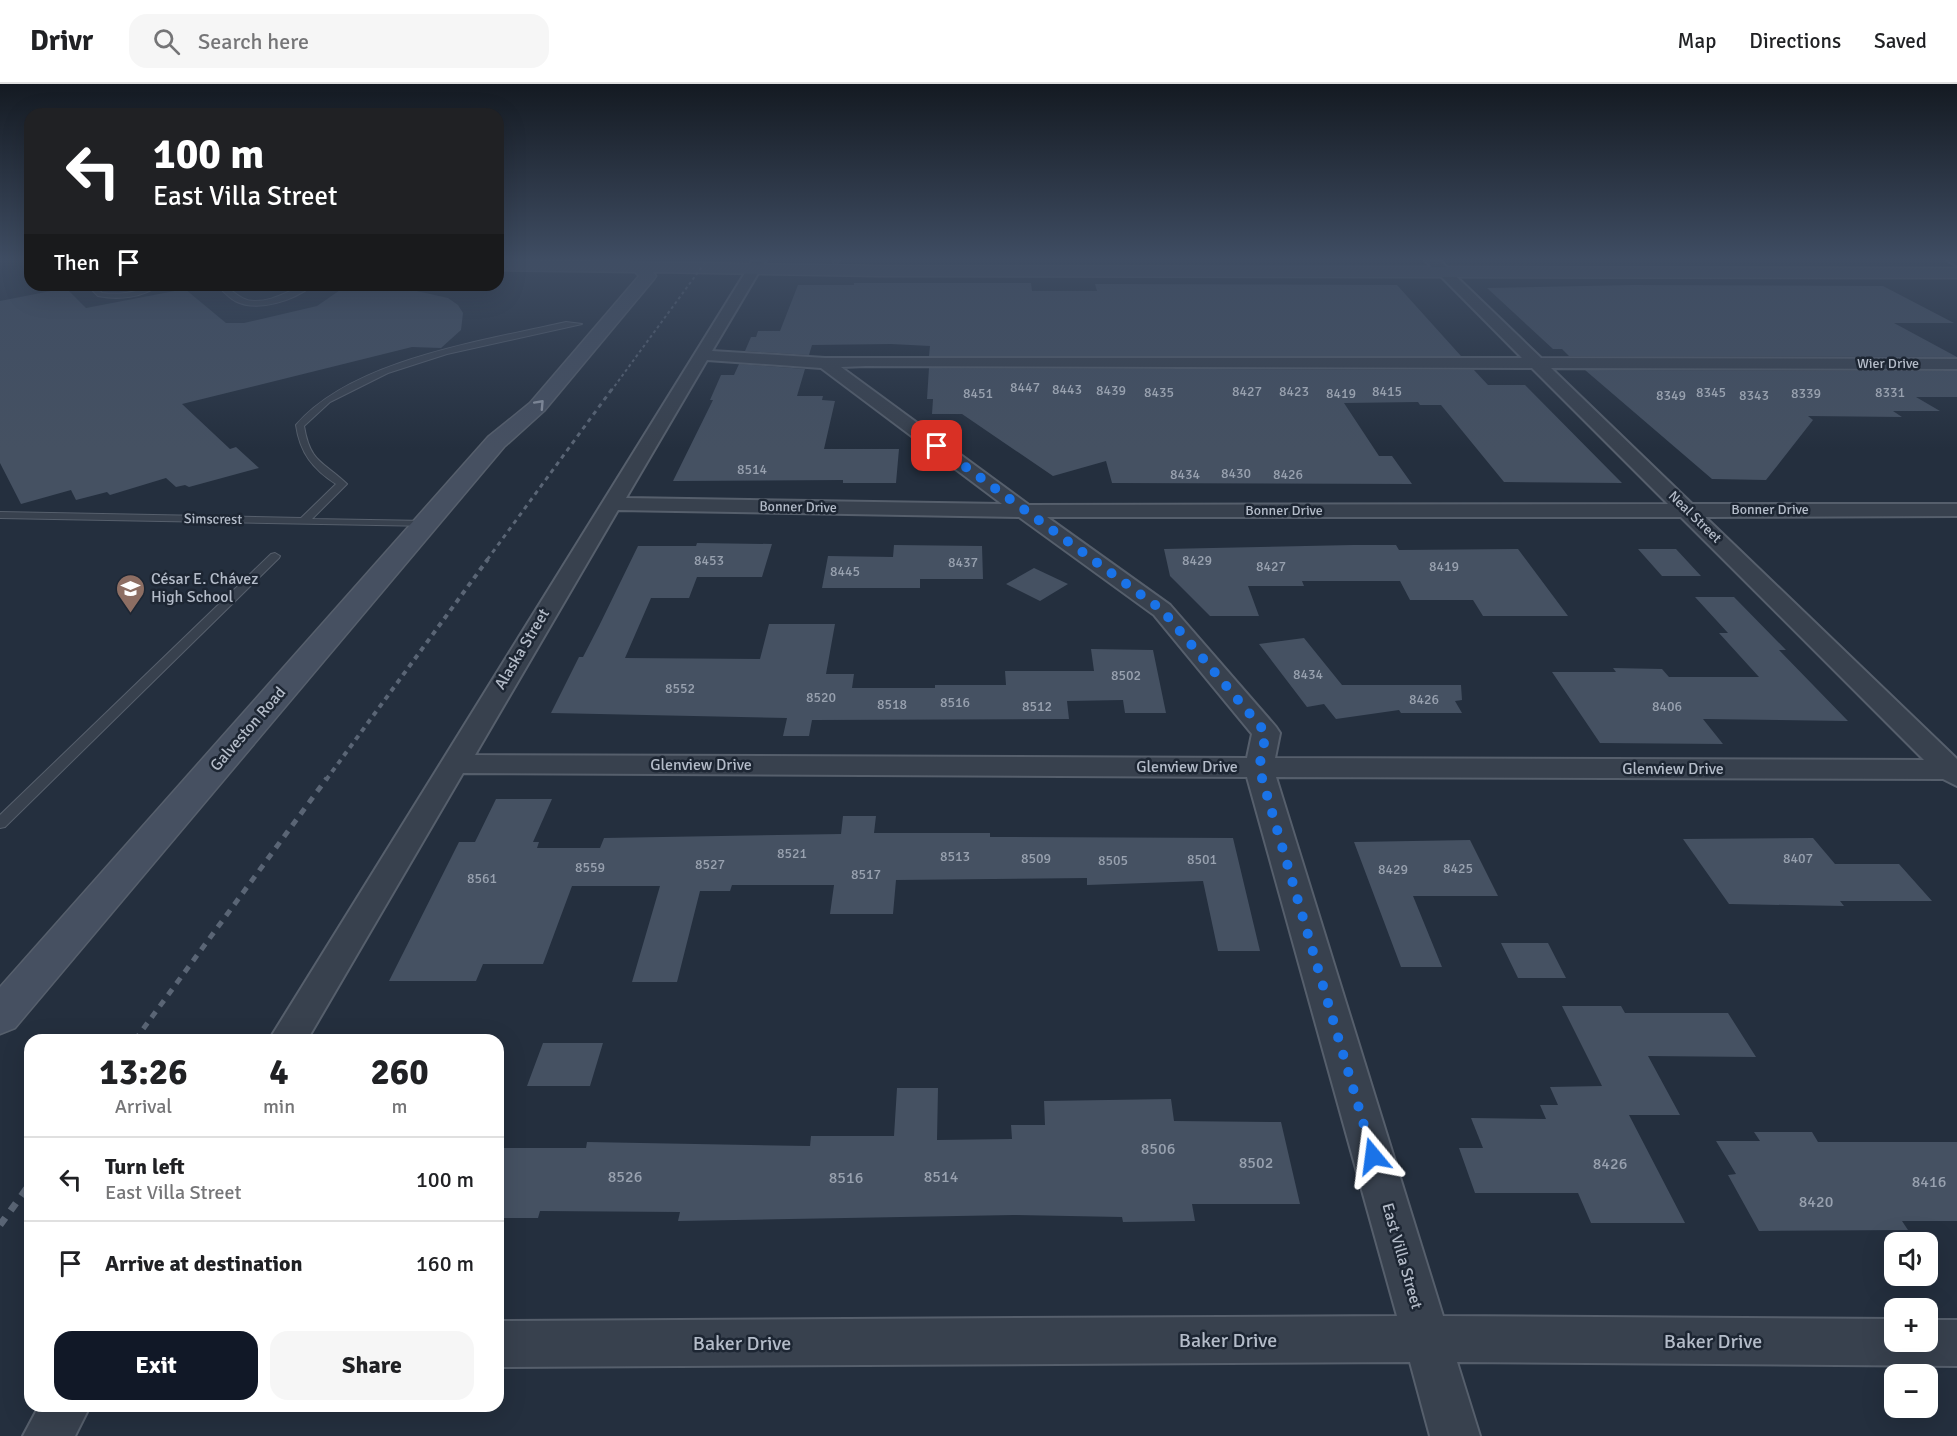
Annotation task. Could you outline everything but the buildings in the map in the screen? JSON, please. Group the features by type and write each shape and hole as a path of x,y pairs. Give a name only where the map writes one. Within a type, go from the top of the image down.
{"main road":[{"name":"Galveston Road","path":"0,1016 428,524 496,442 537,407 609,323"},
{"path":"576,362 553,354 578,324"},
{"name":"Galveston Road","path":"496,442 519,399"}],"street":[{"name":"Alaska Street","path":"291,1034 452,764 722,323"},
{"name":"Neal Street","path":"1496,323 1955,772"},
{"name":"Wier Drive","path":"703,356 825,363 1957,364"},
{"name":"East Villa Street","path":"825,363 1024,512 1162,610 1266,733 1259,768 1455,1436"},
{"name":"Bonner Drive","path":"611,504 1024,512 1957,510"},
{"name":"Glenview Drive","path":"452,764 1955,772"},
{"name":"Baker Drive","path":"504,1344 1426,1338 1957,1343"},
{"path":"48,1436 62,1412"}],"lane":[{"path":"305,520 342,484 320,470 302,445 300,425 329,399 378,373 486,343 566,324 578,324"},
{"name":"Simscrest","path":"0,515 428,524"},
{"path":"0,824 275,556"}],"railway":[{"path":"611,391 661,323"},
{"path":"487,560 612,389"},
{"path":"326,780 488,559"},
{"path":"139,1034 327,778"},
{"path":"0,1225 24,1192"}],"place":[{"name":"César E. Chávez High School","path":"130,614"}],"route":[{"path":"937,446 1024,512 1162,610 1266,733 1259,768 1373,1156"}]}
